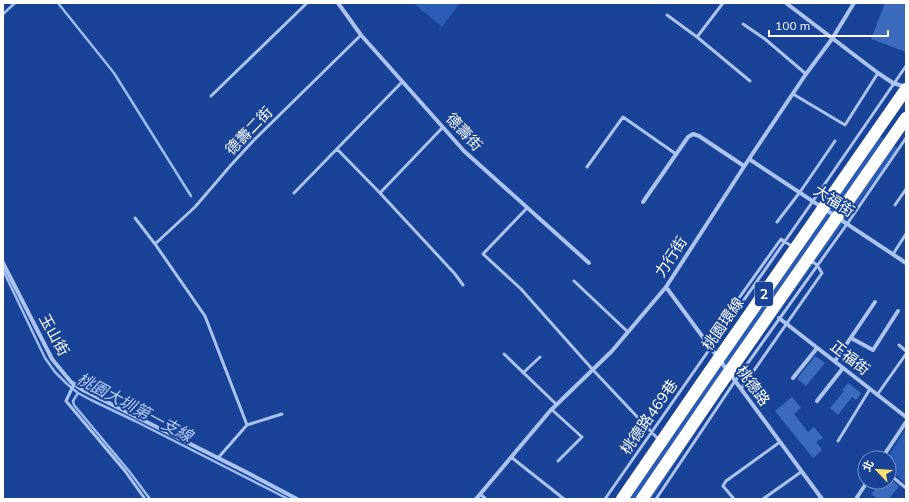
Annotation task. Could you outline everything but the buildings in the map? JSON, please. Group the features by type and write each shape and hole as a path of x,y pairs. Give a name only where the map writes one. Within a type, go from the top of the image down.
{"highway":[{"name":"桃園環線","path":"622,499 906,88"},
{"name":"2","path":"642,499 906,118"}],"street":[{"name":"德壽街","path":"338,3 361,35 464,151 589,263"},
{"path":"786,3 878,73 893,83 906,88"},
{"name":"力行街","path":"476,499 551,409 612,351 666,287 744,166 792,94 832,39 854,3"},
{"path":"643,202 688,137 693,134 699,136 744,166"},
{"name":"大福街","path":"749,159 906,263"},
{"name":"玉山街","path":"3,262 52,359 71,382 83,390 297,499"},
{"name":"桃德路","path":"666,287 822,499"},
{"path":"835,361 875,302"},
{"path":"851,338 873,350 898,311"},
{"name":"正福街","path":"779,318 906,417"},
{"path":"794,378 817,348"},
{"path":"817,401 843,368"},
{"path":"887,450 906,422"},
{"path":"856,499 862,490"}],"lane":[{"path":"211,96 307,3"},
{"path":"697,37 723,3"},
{"path":"667,15 697,37 750,81"},
{"path":"743,24 765,39 806,74"},
{"name":"德壽二街","path":"155,244 195,208 254,140 361,35"},
{"name":"桃德路469巷","path":"605,499 906,66"},
{"path":"792,94 844,125 878,73"},
{"path":"294,193 402,82"},
{"path":"587,167 623,117 676,154"},
{"path":"380,193 443,128"},
{"path":"656,499 735,381 847,224 906,138"},
{"path":"777,222 800,192 835,141"},
{"path":"337,149 455,274 462,285"},
{"path":"896,205 906,189"},
{"path":"527,208 483,254 521,289 592,370 666,447"},
{"path":"135,218 205,316 247,425"},
{"path":"893,254 906,234"},
{"path":"707,344 781,239 798,251"},
{"path":"741,390 822,273 817,265 804,256"},
{"path":"574,281 628,332"},
{"path":"899,345 906,351"},
{"path":"504,354 556,404"},
{"path":"877,394 906,354"},
{"path":"523,372 540,357"},
{"path":"74,384 66,401 125,471 145,499"},
{"path":"838,441 870,389"},
{"path":"551,409 582,437 558,461"},
{"path":"218,458 247,425 282,414"},
{"path":"734,499 723,486 726,480 780,442"},
{"path":"671,452 681,462"},
{"path":"511,458 564,499"},
{"path":"763,499 802,472"},
{"path":"897,481 906,488"},
{"path":"480,494 486,499"}],"shaded area":[{"path":"413,3 460,3 442,27"},
{"path":"871,130 898,148 728,383 652,499 616,499"},
{"path":"906,430 906,484 897,476 897,450 892,450"}],"waterway":[{"path":"3,14 15,3"},
{"path":"58,3 114,73 191,196"},
{"name":"桃園大圳第一支線","path":"3,270 45,358 55,372 78,393 288,499"},
{"path":"78,393 73,401 74,405 129,471 150,499"}]}
